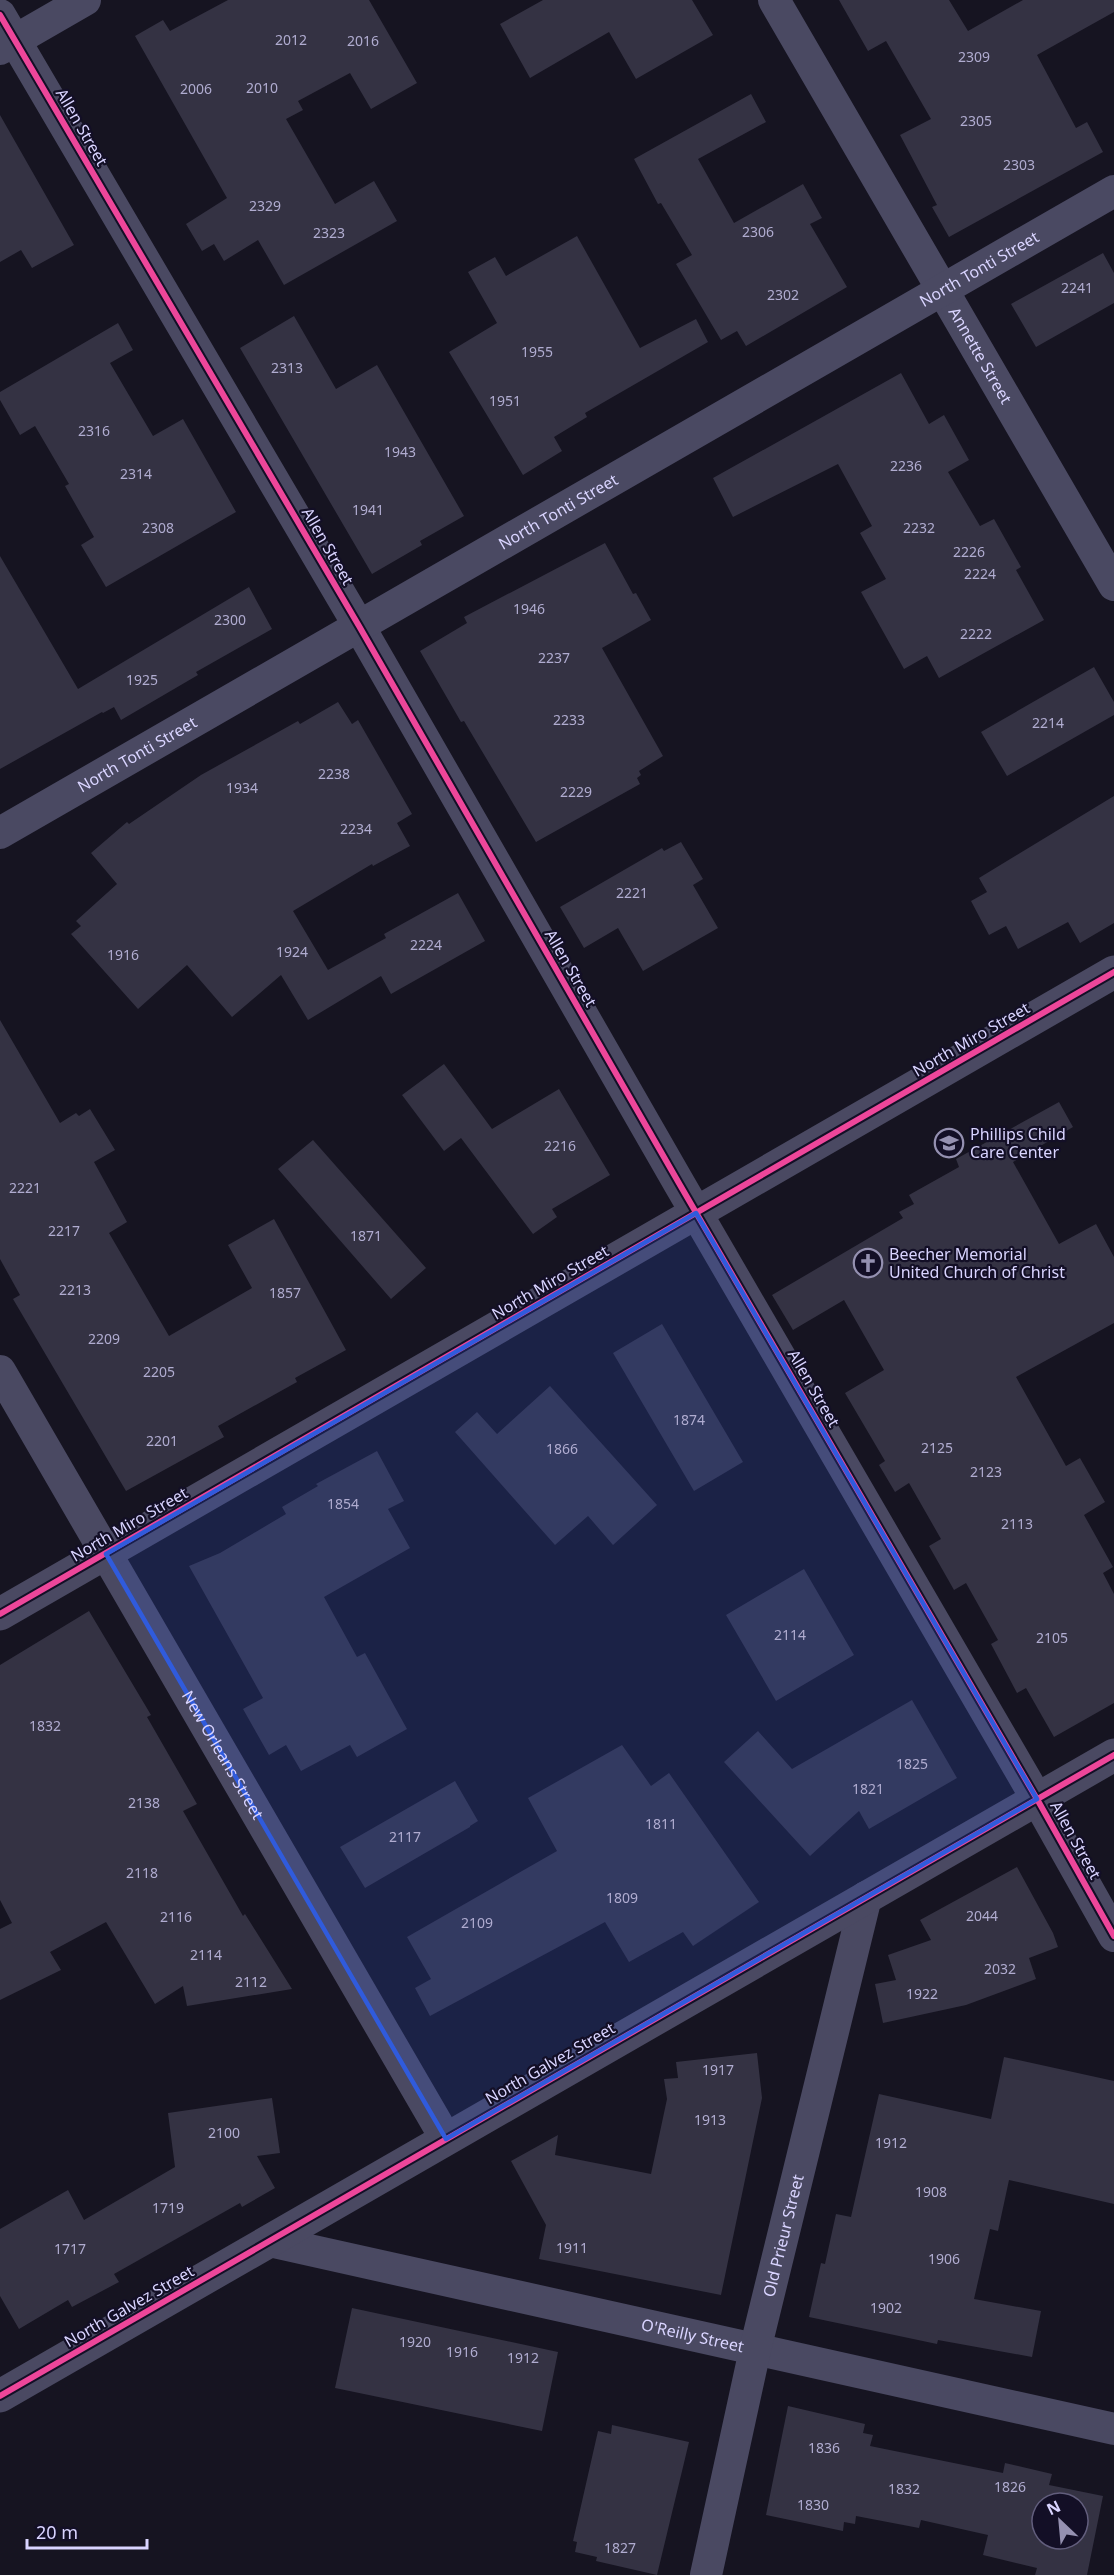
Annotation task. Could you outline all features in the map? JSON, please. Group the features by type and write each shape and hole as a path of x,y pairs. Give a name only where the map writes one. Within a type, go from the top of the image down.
{"street":[{"path":"5,35 85,0"},
{"name":"Annette Street","path":"774,0 1114,585"},
{"name":"Allen Street","path":"5,35 359,626 696,1213 1038,1799 1114,1936"},
{"name":"North Tonti Street","path":"0,833 1114,190"},
{"name":"North Miro Street","path":"0,1614 1114,972"},
{"name":"New Orleans Street","path":"0,1371 446,2139"},
{"name":"North Galvez Street","path":"0,2396 1114,1755"},
{"name":"Old Prieur Street","path":"706,2575 755,2350 866,1897"},
{"name":"O'Reilly Street","path":"269,2241 1114,2429"}],"highlighted area":[{"path":"696,1213 1037,1799 446,2139 106,1554"}],"building":[{"path":"228,0 369,0 417,83 371,109 350,73 298,101 303,110 286,119 335,204 374,181 397,221 284,285 258,240 224,261 214,244 202,251 186,224 227,198 135,36 163,20 170,31"},
{"path":"543,0 692,0 713,35 636,79 609,32 530,78 500,24"},
{"path":"839,0 949,0 968,31 1023,0 1114,0 1114,12 1037,55 1076,128 1087,122 1103,152 949,237 932,207 937,205 900,135 931,119 886,41 868,51"},
{"path":"751,94 766,122 698,159 734,223 803,184 822,218 810,224 847,287 746,346 737,331 721,340 676,264 692,255 661,203 658,204 634,159"},
{"path":"0,115 74,245 32,268 21,250 0,262"},
{"path":"577,236 640,348 696,319 708,342 585,413 587,417 554,437 562,451 523,475 449,352 497,323 468,272 495,257 506,276"},
{"path":"1103,253 1114,273 1114,303 1036,347 1011,304"},
{"path":"294,316 336,389 377,365 464,516 420,541 422,545 372,574 240,348"},
{"path":"118,323 133,350 110,363 153,436 183,419 236,512 106,587 81,545 94,537 65,486 69,484 35,426 20,435 0,400 0,392"},
{"path":"901,373 929,424 944,415 969,460 948,472 980,526 994,519 1021,567 1016,570 1044,620 939,678 927,656 904,669 861,592 886,579 860,533 872,526 838,464 733,517 713,478"},
{"path":"605,543 633,594 636,593 651,620 602,648 663,756 639,771 641,775 637,778 640,784 536,842 464,721 461,722 420,651 467,623 464,617"},
{"path":"0,556 78,689 249,587 272,629 196,672 198,675 121,720 114,707 0,769"},
{"path":"1094,667 1114,702 1114,715 1007,776 981,732"},
{"path":"338,702 352,724 358,720 412,814 397,823 410,846 373,866 372,864 293,911 328,970 386,938 384,934 458,893 485,941 391,994 381,976 308,1020 281,975 232,1017 187,965 138,1009 71,934 81,926 76,921 117,884 91,853 127,822 129,824 201,775 298,721 300,724"},
{"path":"1114,796 1114,923 1080,943 1068,922 1018,949 1006,926 989,935 971,901 987,892 979,878"},
{"path":"681,842 703,879 693,885 718,928 643,971 618,928 584,948 560,907 662,848 664,851"},
{"path":"0,1020 60,1123 76,1113 79,1116 90,1109 115,1150 94,1162 127,1222 109,1233 169,1336 252,1288 228,1245 274,1219 346,1350 295,1378 297,1382 218,1426 224,1437 126,1491 13,1299 20,1295 0,1259"},
{"path":"444,1064 492,1129 559,1089 610,1175 552,1209 557,1217 533,1234 461,1138 444,1151 402,1095"},
{"path":"1059,1102 1073,1127 1013,1162 1059,1244 1096,1224 1114,1257 1114,1323 1016,1377 1066,1466 1080,1458 1105,1502 1084,1515 1113,1567 1103,1573 1114,1594 1114,1703 1054,1737 1026,1688 1017,1693 991,1644 998,1640 966,1583 954,1590 929,1546 941,1539 909,1483 895,1492 879,1465 885,1461 845,1393 884,1370 844,1300 793,1330 772,1295 903,1218 899,1212 914,1204 909,1195 959,1167 956,1159"},
{"path":"313,1140 426,1268 391,1299 278,1169"},
{"path":"662,1324 743,1462 694,1491 613,1353"},
{"path":"550,1386 657,1505 613,1545 588,1516 555,1545 455,1432 477,1412 497,1434"},
{"path":"377,1451 404,1501 388,1509 410,1548 324,1597 357,1657 365,1653 407,1729 357,1757 350,1745 301,1771 286,1745 269,1755 243,1709 263,1698 189,1566 220,1553 286,1514 282,1507 318,1486 316,1484"},
{"path":"804,1569 854,1655 776,1701 726,1615"},
{"path":"89,1611 151,1715 147,1717 197,1804 183,1811 243,1916 245,1914 292,1989 187,2006 183,1986 155,2004 106,1922 50,1952 61,1970 0,2000 0,1929 12,1923 0,1900 0,1665"},
{"path":"912,1700 957,1778 869,1829 859,1811 810,1856 724,1762 758,1731 792,1769"},
{"path":"622,1745 651,1786 669,1773 759,1902 693,1946 683,1932 629,1962 605,1922 430,2016 415,1988 431,1979 407,1937 557,1851 528,1798"},
{"path":"455,1781 478,1821 365,1888 340,1847"},
{"path":"1017,1867 1053,1933 1058,1947 1029,1958 1036,1979 966,2005 883,2023 875,1984 896,1980 888,1955 931,1940 920,1920"},
{"path":"757,2053 762,2098 721,2295 539,2259 546,2225 511,2161 558,2135 555,2155 651,2174 667,2099 664,2079 678,2078 676,2062"},
{"path":"1004,2057 1114,2081 1114,2204 1009,2180 998,2231 990,2229 974,2299 1041,2311 1032,2357 938,2340 937,2344 809,2317 821,2263 825,2264 836,2214 851,2217 879,2094 991,2119"},
{"path":"272,2098 280,2153 257,2156 275,2188 242,2207 240,2203 114,2274 119,2282 72,2307 68,2300 19,2329 0,2296 0,2229 68,2190 84,2220 175,2167 168,2113"},
{"path":"352,2308 558,2352 542,2431 335,2388"},
{"path":"788,2406 865,2424 863,2433 873,2435 870,2446 1003,2473 1005,2463 1052,2474 1049,2485 1078,2491 1030,2491 1030,2551 1090,2551 1090,2493 1103,2496 1087,2575 1035,2575 1037,2568 983,2555 988,2535 921,2520 919,2528 856,2516 855,2524 844,2522 843,2531 766,2515"},
{"path":"612,2425 689,2442 657,2575 596,2561 597,2557 575,2552 577,2542 573,2541 598,2431 611,2434"}],"cycle path":[{"path":"0,15 359,626 1114,1936"},
{"path":"0,1614 1114,972"},
{"path":"0,2396 1114,1755"}],"place":[{"name":"Phillips Child Care Center","path":"949,1143"},
{"name":"Beecher Memorial United Church of Christ","path":"868,1263"}]}
